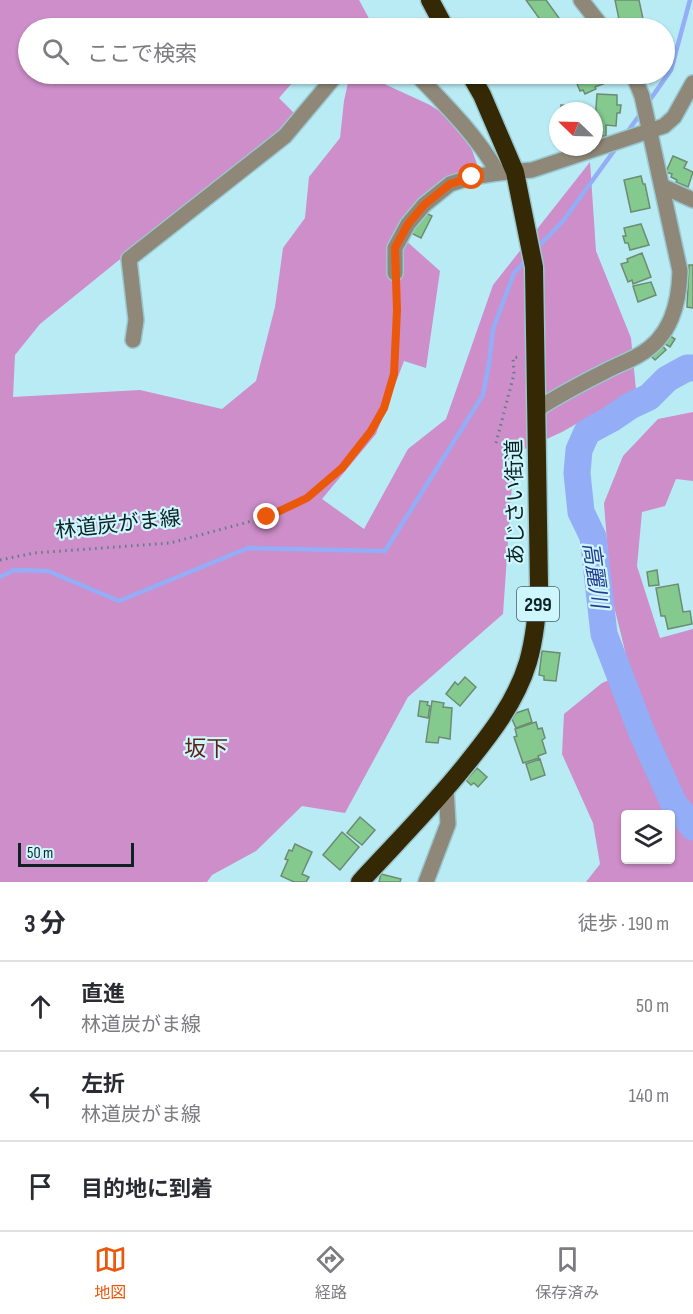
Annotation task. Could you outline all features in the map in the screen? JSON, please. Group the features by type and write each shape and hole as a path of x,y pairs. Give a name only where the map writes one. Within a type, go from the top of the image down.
{"highway":[{"path":"429,0 439,18"},
{"name":"あじさい街道","path":"360,882 446,789 494,730 511,703 528,663 537,617 539,586 534,267 529,239 483,95 476,84"}],"street":[{"path":"581,0 595,18"},
{"path":"395,273 395,248 408,224 424,205 450,184 472,177 532,170 664,126 674,117 693,83"},
{"path":"133,340 136,320 129,259 285,136 329,84"},
{"path":"426,84 488,156 506,172"},
{"path":"536,410 566,391 640,354 660,337 675,311 680,293 680,271 650,130 637,84"},
{"path":"662,186 693,200"},
{"path":"426,882 448,824 446,789"}],"path":[{"name":"林道炭がま線","path":"0,560 34,553 170,543 267,517 307,498 342,468 371,431 384,408 394,374 397,310 395,273"},
{"path":"496,443 514,374 513,358 536,355"}],"shaded area":[{"path":"0,0 359,0 369,18 18,18 18,84 291,84 279,98 297,116 40,324 15,355 13,397 140,390 222,409 256,381 275,307 283,248 305,218 309,177 340,138 348,84 384,84 430,105 450,118 469,142 477,164 423,198 404,239 440,271 426,368 404,361 376,434 322,499 364,529 408,449 446,419 493,285 590,162 596,251 631,338 636,390 562,432 514,454 503,614 408,697 345,813 302,806 256,851 212,875 207,882 0,882"},
{"path":"693,412 693,481 676,479 665,506 642,512 637,566 660,638 693,629 693,882 586,882 600,864 593,823 562,754 564,714 602,683 630,671 611,594 604,503 623,456 658,419"}],"building":[{"path":"526,0 546,0 559,18 539,18"},
{"path":"615,0 639,0 643,18 619,18"},
{"path":"577,84 603,84 585,94 583,90 580,91"},
{"path":"597,94 617,95 617,105 621,105 620,113 617,113 616,126 606,125 606,136 603,136 603,102 596,102"},
{"path":"673,156 687,162 684,168 693,172 688,187 676,182 677,180 671,177 672,174 666,172"},
{"path":"641,176 650,208 631,212 624,180"},
{"path":"422,211 432,216 421,238 411,233"},
{"path":"641,224 649,245 630,250 623,236 626,236 624,228"},
{"path":"642,253 651,277 633,284 632,280 628,282 621,264"},
{"path":"689,265 693,265 693,308 687,307"},
{"path":"651,282 656,295 638,302 633,286"},
{"path":"667,334 675,339 670,347 662,342"},
{"path":"660,343 666,350 655,360 649,354"},
{"path":"657,570 659,585 649,586 647,572"},
{"path":"678,584 683,612 690,611 692,624 668,629 665,616 661,616 656,588"},
{"path":"542,651 560,653 556,681 544,680 544,676 539,675"},
{"path":"465,677 476,687 460,706 446,694 455,682 458,685"},
{"path":"420,701 428,702 427,705 430,706 428,718 418,716"},
{"path":"432,701 444,703 443,707 452,708 450,739 439,737 438,743 426,742"},
{"path":"528,709 532,722 516,728 512,719 516,713"},
{"path":"536,722 538,729 542,728 545,738 542,740 546,753 523,763 514,737 517,736 515,729"},
{"path":"540,759 545,775 531,780 526,764"},
{"path":"477,768 487,777 478,787 466,780"},
{"path":"360,817 375,830 362,845 347,833"},
{"path":"342,832 359,847 340,870 323,855"},
{"path":"295,844 312,852 302,874 309,877 306,882 294,882 281,876 288,860 285,859"},
{"path":"381,874 401,879 400,882 379,882"}],"waterway":[{"path":"675,55 690,0"},
{"path":"647,104 661,84"},
{"path":"626,134 641,113"},
{"path":"536,249 563,221 616,148"},
{"path":"0,577 14,570 48,571 119,601 248,548 385,551 483,395 493,329 514,273 526,260"},
{"name":"高麗川","path":"693,368 687,368 667,379 649,397 587,432 579,450 577,473 581,512 593,537 604,634 642,733 674,804 693,827"}],"district":[{"name":"坂下","path":"206,748"}],"route":[{"path":"267,517 307,498 342,468 371,431 384,408 394,374 397,310 395,248 408,224 424,205 450,184 472,177"}]}
